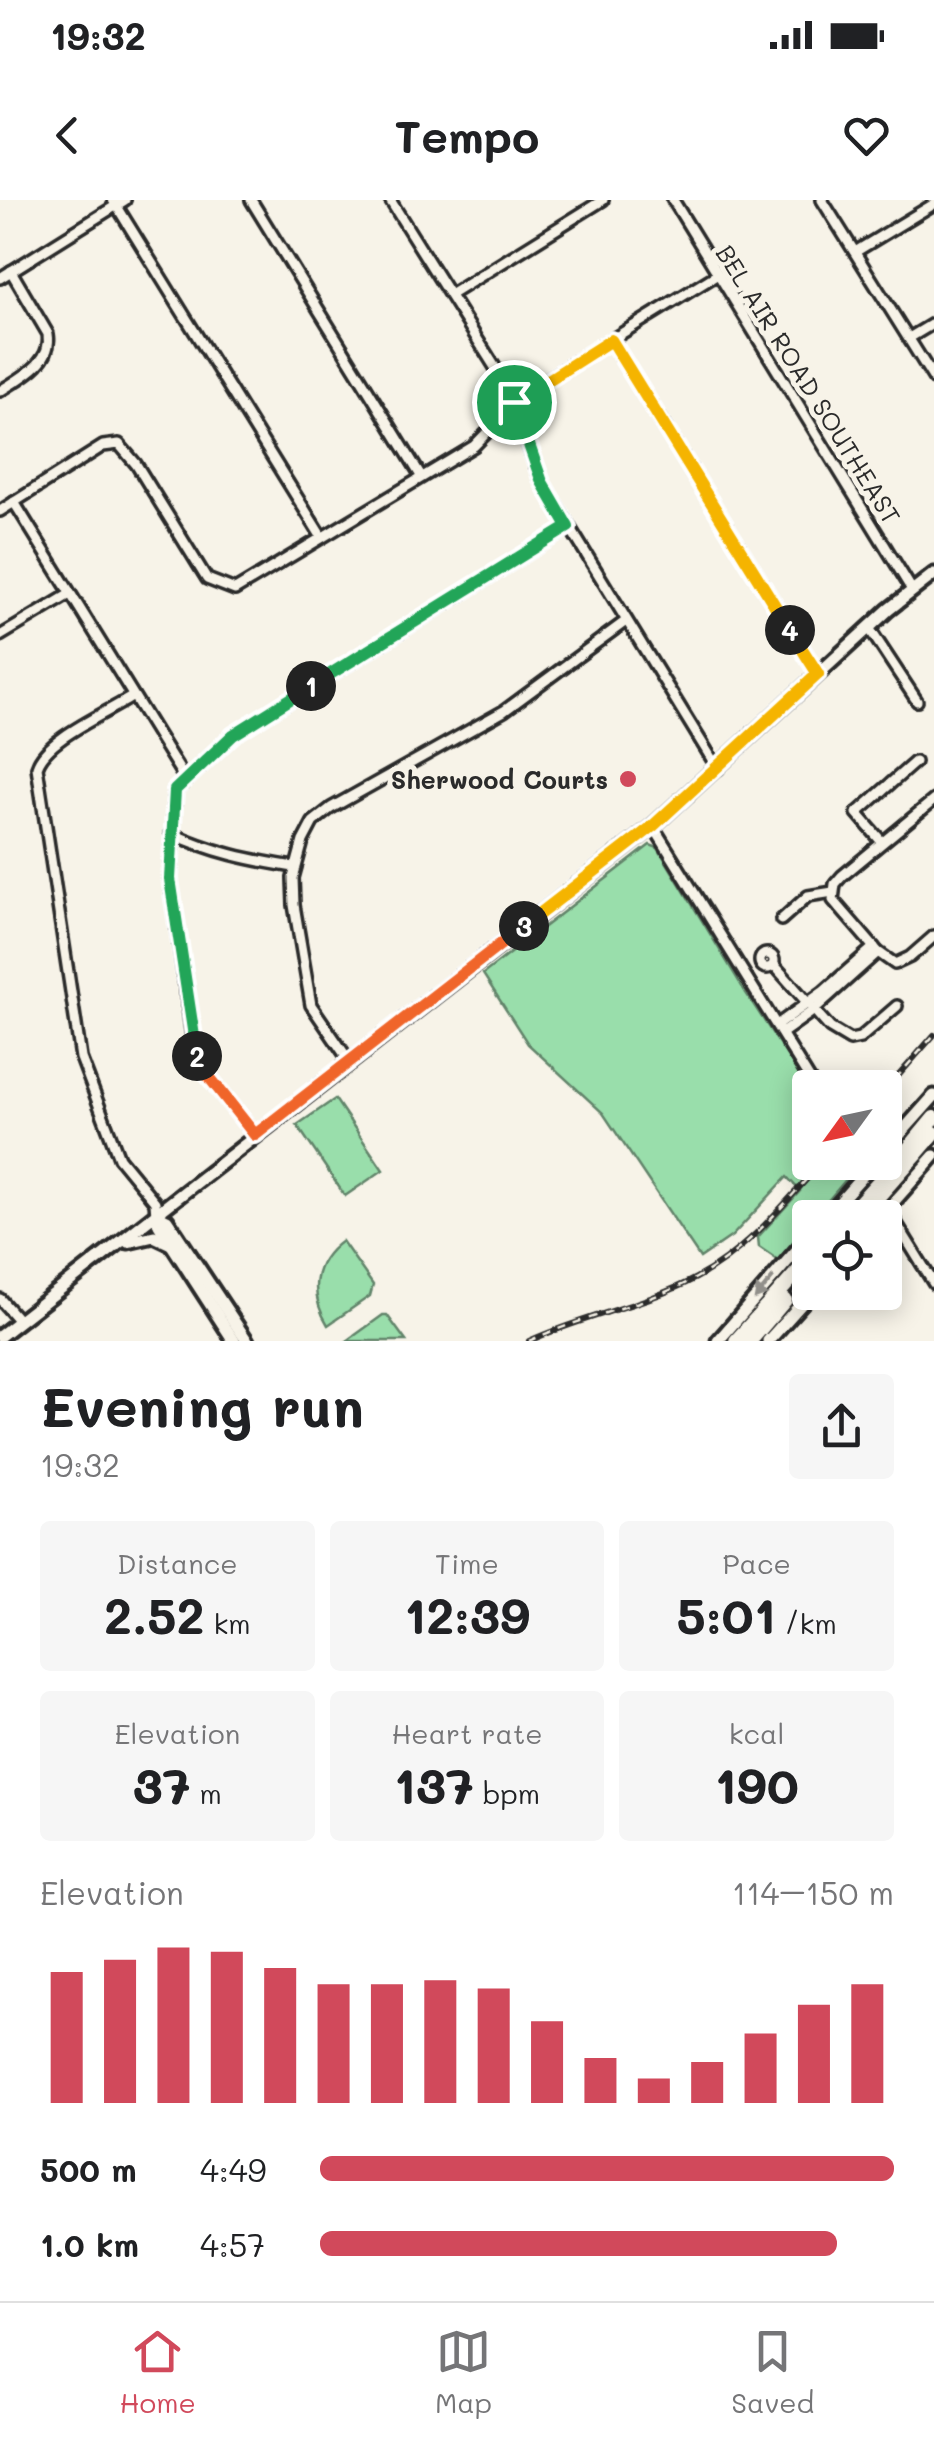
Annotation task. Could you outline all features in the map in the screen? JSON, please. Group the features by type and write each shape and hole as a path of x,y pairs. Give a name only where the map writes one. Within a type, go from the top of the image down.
{"highway":[{"path":"872,1200 934,1118"},
{"path":"854,1200 934,1134"},
{"path":"736,1341 792,1278"},
{"path":"750,1341 792,1293"}],"main road":[{"path":"0,1336 653,826 869,628 934,574"},
{"path":"902,1131 934,1096"},
{"path":"896,1200 934,1156"},
{"path":"902,1166 922,1171"},
{"path":"156,1214 234,1341"},
{"path":"156,1214 167,1220 247,1341"},
{"path":"106,1252 139,1237 154,1236 171,1244"},
{"path":"718,1341 792,1256"},
{"path":"768,1341 796,1310"}],"street":[{"path":"251,200 422,476"},
{"path":"390,200 514,402 542,482 718,769"},
{"path":"450,295 604,200"},
{"name":"BEL AIR ROAD SOUTHEAST","path":"673,200 912,590"},
{"path":"822,200 934,379"},
{"path":"0,278 118,202 321,536"},
{"path":"855,252 934,204"},
{"path":"0,391 42,361 50,343 11,271"},
{"path":"0,510 103,446 118,444 136,464 207,579 235,590 474,446 514,402 718,274"},
{"path":"909,338 934,323"},
{"path":"611,340 818,674"},
{"path":"14,502 185,779"},
{"path":"255,1135 198,1058 170,879 175,790 233,735 568,527"},
{"path":"0,636 70,594"},
{"path":"350,1062 311,1005 294,905 294,867 313,822 331,808 504,711 626,621"},
{"path":"869,628 917,701"},
{"path":"134,696 63,738 40,757 37,767 81,1058 119,1158 154,1202 156,1214"},
{"path":"882,842 857,813 915,762"},
{"path":"932,941 902,963 888,960 837,908 833,892 842,876 934,800"},
{"path":"653,826 804,1070"},
{"path":"171,832 206,849 240,859 294,867"},
{"path":"780,920 808,896 833,892"},
{"path":"780,1029 876,950"},
{"path":"774,966 840,1037 860,1038 897,1006"},
{"path":"902,1239 934,1284"},
{"path":"0,1299 19,1321"}],"green space":[{"path":"650,845 658,848 796,1070 792,1070 792,1180 845,1180 828,1200 792,1200 792,1243 778,1260 759,1247 758,1237 800,1191 787,1177 732,1236 700,1258 603,1113 528,1044 483,974"},
{"path":"335,1099 383,1170 345,1196 297,1125"},
{"path":"342,1241 373,1285 370,1296 328,1325 318,1302 317,1280 324,1259"},
{"path":"383,1315 406,1341 347,1341"}],"railway":[{"path":"902,1072 934,1035"},
{"path":"529,1341 696,1278 764,1226 806,1180"}],"place":[{"name":"Sherwood Courts","path":"628,779"}],"route":[{"path":"611,340 818,674 653,826 255,1135 206,1073 192,1038 170,879 175,790 233,735 568,527 542,482 514,402 611,340"}]}
